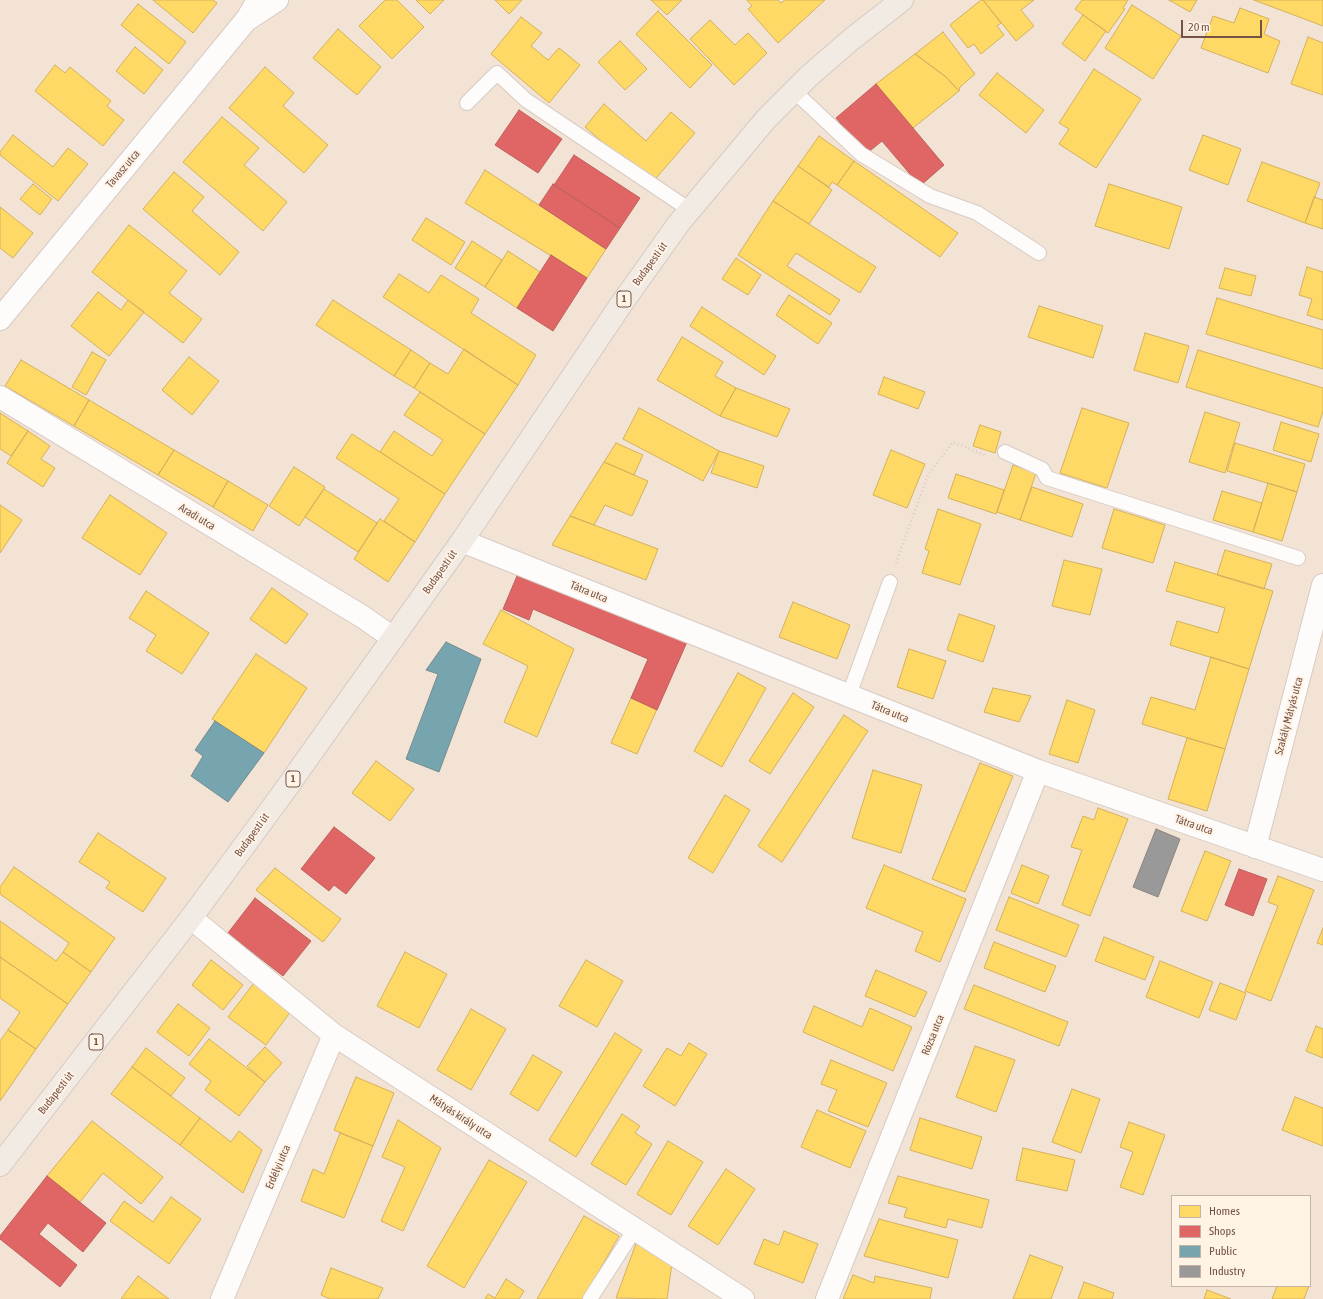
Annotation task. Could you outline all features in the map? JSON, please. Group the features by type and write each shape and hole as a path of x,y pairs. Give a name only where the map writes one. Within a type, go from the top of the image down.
{"main road":[{"name":"Budapesti út","path":"0,1165 192,918 280,797 462,542 622,303 690,210 746,142 809,76 853,38 902,0"}],"street":[{"name":"Tavasz utca","path":"0,319 247,19 258,0"},
{"name":"Tavasz utca","path":"247,19 277,0"},
{"name":"Aradi utca","path":"0,397 363,617 393,638"},
{"name":"Tátra utca","path":"462,542 1038,771 1323,870"},
{"name":"Szakály Mátyás utca","path":"1255,847 1323,585"},
{"name":"Rózsa utca","path":"827,1299 1038,771"},
{"name":"Mátyás király utca","path":"192,918 334,1035 743,1299"},
{"name":"Erdélyi utca","path":"222,1299 334,1035"}],"lane":[{"path":"467,103 497,73 526,100 690,210"},
{"path":"794,91 861,154 930,196 976,213 1039,253"},
{"path":"1006,452 1042,469 1047,478 1298,558"},
{"path":"849,695 890,582"},
{"path":"590,1299 634,1229"}],"path":[{"path":"890,582 928,475 953,442 999,461 1006,452"}],"shaded area":[{"path":"0,0 1323,0 1323,1299 0,1299"}],"building: Homes":[{"path":"153,0 213,0 217,3 193,33"},
{"path":"385,0 397,0 424,27 392,59 359,26"},
{"path":"416,0 444,0 430,14"},
{"path":"495,0 522,0 509,14"},
{"path":"651,0 682,0 667,15"},
{"path":"747,0 778,0 781,3 785,0 825,0 778,43 748,9 752,6"},
{"path":"981,0 983,0 1001,23 997,26 1004,35 981,54 974,44 968,48 950,25"},
{"path":"983,0 1034,0 1021,10 1034,26 1016,41"},
{"path":"1082,0 1128,0 1123,8 1125,9 1108,33 1075,9"},
{"path":"1169,0 1197,0 1190,12"},
{"path":"1254,0 1323,0 1323,26"},
{"path":"138,4 186,42 169,64 121,25"},
{"path":"1132,5 1181,36 1153,79 1105,48"},
{"path":"1240,8 1269,19 1264,34 1280,41 1268,73 1201,48 1213,16 1234,23"},
{"path":"658,11 712,65 690,88 636,34"},
{"path":"1083,15 1106,31 1085,61 1062,44"},
{"path":"521,17 542,33 531,46 548,60 559,48 580,65 549,103 491,54"},
{"path":"710,20 735,45 748,33 767,53 734,85 690,39"},
{"path":"338,29 381,67 357,95 313,58"},
{"path":"943,32 975,74 960,87 959,91 946,77 915,54"},
{"path":"1308,37 1323,43 1323,95 1291,84"},
{"path":"620,41 647,69 625,90 598,62"},
{"path":"135,47 163,70 144,94 116,71"},
{"path":"915,54 946,77 959,91 913,128 876,84"},
{"path":"55,65 65,73 70,67 111,101 107,106 124,120 103,146 35,91"},
{"path":"265,67 294,93 283,106 328,145 304,173 229,108"},
{"path":"1094,69 1141,99 1096,168 1059,144 1069,129 1059,123"},
{"path":"997,73 1044,110 1026,133 979,95"},
{"path":"604,104 646,141 671,112 695,133 651,184 585,127"},
{"path":"222,117 259,148 244,165 287,202 263,231 183,162"},
{"path":"13,135 53,167 68,148 88,164 58,201 0,155 0,152"},
{"path":"1203,135 1241,149 1228,185 1189,170"},
{"path":"819,136 854,161 837,185 832,182 829,187 798,166"},
{"path":"854,161 958,233 940,257 837,185"},
{"path":"1262,162 1320,183 1305,223 1247,201"},
{"path":"798,166 832,190 809,224 773,201"},
{"path":"485,170 606,249 587,278 465,203"},
{"path":"174,172 204,197 192,211 239,252 220,275 143,209"},
{"path":"33,184 52,199 40,215 20,199"},
{"path":"1109,184 1182,207 1169,249 1095,226"},
{"path":"1314,197 1323,200 1323,229 1305,223"},
{"path":"773,201 876,267 860,293 796,253 787,266 840,300 830,315 738,255"},
{"path":"0,207 33,233 13,258 0,248"},
{"path":"426,218 465,242 451,265 412,240"},
{"path":"129,225 187,271 169,293 202,319 183,343 92,272"},
{"path":"472,241 502,260 485,287 455,268"},
{"path":"508,251 540,272 517,308 485,287"},
{"path":"736,258 761,275 748,295 722,279"},
{"path":"1307,267 1323,272 1323,320 1307,315 1312,299 1299,295"},
{"path":"1225,268 1256,276 1251,296 1219,288"},
{"path":"399,274 429,293 441,275 479,299 471,313 536,355 518,385 383,297"},
{"path":"98,292 121,310 128,300 144,312 109,356 71,326"},
{"path":"789,295 832,323 818,344 776,315"},
{"path":"1217,298 1323,330 1323,369 1206,334"},
{"path":"333,300 411,350 394,376 316,325"},
{"path":"1039,306 1103,326 1093,358 1028,337"},
{"path":"702,307 776,356 764,375 690,326"},
{"path":"1145,333 1189,346 1178,383 1134,370"},
{"path":"682,337 723,362 715,376 736,388 720,416 657,380"},
{"path":"464,349 518,385 485,434 414,388 430,363 448,374"},
{"path":"411,350 430,363 414,388 394,376"},
{"path":"1198,350 1323,388 1323,411 1318,427 1186,387"},
{"path":"92,352 106,360 86,395 72,387"},
{"path":"189,357 219,381 192,415 162,390"},
{"path":"21,360 89,400 74,426 5,386"},
{"path":"884,377 925,392 918,409 878,394"},
{"path":"736,388 790,409 777,437 720,416"},
{"path":"420,392 485,434 445,494 380,452 394,431 432,456 443,440 404,415"},
{"path":"89,400 174,450 158,475 74,426"},
{"path":"639,408 719,451 703,481 623,439"},
{"path":"1082,408 1129,423 1107,488 1060,473"},
{"path":"1205,412 1240,423 1225,473 1189,462"},
{"path":"0,413 28,431 11,456 0,449"},
{"path":"1281,422 1319,434 1311,462 1273,450"},
{"path":"980,425 1001,432 995,453 973,446"},
{"path":"28,431 50,446 41,459 55,468 43,487 7,463"},
{"path":"352,434 445,494 415,542 384,521 399,499 336,458"},
{"path":"616,443 643,455 634,475 604,462"},
{"path":"1235,443 1305,464 1297,492 1227,471"},
{"path":"174,450 228,481 213,507 158,475"},
{"path":"891,450 925,464 907,508 873,495"},
{"path":"719,451 764,466 757,488 711,473"},
{"path":"604,462 648,481 632,516 605,505 594,525 570,516"},
{"path":"1013,465 1036,473 1020,520 997,512"},
{"path":"294,467 325,487 299,526 269,506"},
{"path":"956,474 1004,490 996,514 948,498"},
{"path":"228,481 268,505 253,531 213,507"},
{"path":"1268,483 1297,492 1282,541 1253,532"},
{"path":"1032,487 1083,504 1072,537 1020,520"},
{"path":"324,489 377,523 358,552 305,517"},
{"path":"1222,491 1262,503 1253,532 1213,520"},
{"path":"110,495 167,533 140,575 82,538"},
{"path":"0,505 22,520 0,553"},
{"path":"938,509 981,524 960,585 922,573 929,551 925,549"},
{"path":"1114,509 1165,525 1153,563 1102,548"},
{"path":"570,516 658,549 646,580 552,545"},
{"path":"380,519 415,542 388,582 354,559"},
{"path":"1225,550 1272,564 1264,589 1217,575"},
{"path":"1064,560 1102,569 1090,615 1052,606"},
{"path":"1175,562 1273,591 1249,669 1170,645 1177,621 1218,633 1225,608 1166,591"},
{"path":"272,588 308,614 286,644 250,619"},
{"path":"146,591 209,633 182,674 146,651 156,635 129,618"},
{"path":"793,602 850,625 837,659 779,637"},
{"path":"501,610 574,649 537,737 504,722 528,666 483,644"},
{"path":"959,614 995,626 983,662 947,650"},
{"path":"909,649 946,661 933,699 897,687"},
{"path":"256,654 307,688 264,753 212,719"},
{"path":"1211,657 1249,669 1225,749 1142,724 1151,697 1195,710"},
{"path":"738,673 766,688 722,767 694,751"},
{"path":"993,688 1031,696 1019,722 984,712"},
{"path":"793,693 814,707 770,774 749,761"},
{"path":"631,698 657,709 637,754 611,743"},
{"path":"1067,700 1095,710 1078,763 1049,754"},
{"path":"844,715 868,731 782,862 758,846"},
{"path":"1187,738 1225,749 1207,811 1168,799"},
{"path":"376,761 414,789 390,821 352,793"},
{"path":"980,763 1013,776 965,892 932,879"},
{"path":"873,770 922,785 901,853 852,838"},
{"path":"725,795 750,810 713,873 688,858"},
{"path":"1098,808 1128,819 1090,916 1062,905 1082,850 1071,847 1083,816 1094,820"},
{"path":"98,833 166,878 143,912 106,888 110,882 79,862"},
{"path":"1205,851 1231,861 1207,921 1181,911"},
{"path":"884,865 966,899 940,962 915,951 923,932 866,908"},
{"path":"1022,865 1049,876 1038,904 1011,893"},
{"path":"14,867 115,938 91,972 63,952 69,943 0,894 0,887"},
{"path":"275,868 341,919 323,942 256,890"},
{"path":"1278,876 1314,890 1271,1001 1245,991 1278,906 1268,902"},
{"path":"1009,897 1079,925 1066,957 996,930"},
{"path":"0,921 56,961 63,952 91,972 68,1004 0,957"},
{"path":"1323,928 1323,945 1317,943"},
{"path":"1104,937 1154,957 1145,980 1095,961"},
{"path":"994,942 1056,966 1045,992 984,968"},
{"path":"405,952 447,974 419,1028 377,1006"},
{"path":"0,957 68,1004 36,1049 8,1030 20,1012 0,998"},
{"path":"211,960 243,985 223,1010 192,985"},
{"path":"586,960 623,981 597,1027 559,1006"},
{"path":"1160,961 1213,982 1199,1018 1146,997"},
{"path":"876,970 927,992 915,1017 865,996"},
{"path":"254,983 291,1011 266,1045 228,1017"},
{"path":"1220,983 1246,993 1236,1020 1209,1010"},
{"path":"974,985 1068,1022 1059,1046 964,1009"},
{"path":"178,1004 210,1028 189,1056 157,1032"},
{"path":"814,1006 862,1027 870,1008 912,1027 893,1071 803,1032"},
{"path":"471,1009 506,1029 471,1090 437,1070"},
{"path":"1316,1026 1323,1029 1323,1058 1306,1051"},
{"path":"8,1030 36,1049 0,1101 0,1041"},
{"path":"615,1033 642,1050 576,1157 549,1140"},
{"path":"209,1039 265,1082 239,1116 205,1090 211,1081 189,1064"},
{"path":"689,1043 707,1054 675,1106 643,1086 667,1048 681,1056"},
{"path":"975,1046 1015,1060 996,1112 956,1097"},
{"path":"265,1047 282,1063 265,1082 247,1066"},
{"path":"146,1048 185,1078 171,1096 132,1067"},
{"path":"533,1055 562,1072 538,1111 510,1094"},
{"path":"831,1060 887,1083 868,1127 828,1111 837,1090 821,1084"},
{"path":"132,1067 200,1118 180,1145 111,1094"},
{"path":"356,1077 394,1093 373,1146 334,1130"},
{"path":"1072,1089 1100,1099 1081,1153 1052,1142"},
{"path":"1295,1097 1323,1108 1323,1146 1282,1130"},
{"path":"817,1110 866,1131 850,1168 801,1147"},
{"path":"622,1114 640,1126 635,1133 652,1144 626,1185 591,1164"},
{"path":"200,1118 231,1142 239,1131 262,1150 243,1193 180,1145"},
{"path":"920,1118 982,1137 972,1169 910,1150"},
{"path":"398,1120 441,1148 403,1231 381,1221 405,1167 382,1157"},
{"path":"92,1121 163,1177 141,1204 103,1173 80,1202 47,1176"},
{"path":"1129,1122 1165,1135 1143,1195 1120,1187 1133,1152 1120,1147"},
{"path":"340,1133 373,1146 344,1218 301,1201 313,1169 324,1174"},
{"path":"668,1141 703,1162 671,1215 637,1194"},
{"path":"1023,1148 1075,1160 1067,1191 1016,1180"},
{"path":"489,1160 527,1182 464,1288 427,1266"},
{"path":"726,1169 755,1189 718,1245 688,1226"},
{"path":"898,1176 989,1200 982,1228 948,1219 946,1228 904,1217 907,1208 888,1203"},
{"path":"171,1197 201,1219 169,1264 110,1221 124,1201 153,1222"},
{"path":"584,1216 619,1236 583,1299 537,1299"},
{"path":"879,1219 958,1240 948,1278 864,1256"},
{"path":"784,1231 818,1244 803,1283 754,1264 764,1239 779,1245"},
{"path":"637,1241 672,1263 667,1299 616,1298"},
{"path":"1030,1255 1063,1267 1051,1299 1013,1299"},
{"path":"331,1268 383,1288 378,1299 330,1299 321,1295"},
{"path":"853,1275 874,1283 875,1276 932,1288 930,1299 843,1299"},
{"path":"138,1276 169,1299 121,1299"},
{"path":"506,1279 524,1291 519,1299 485,1299 488,1294 495,1298"},
{"path":"1084,1282 1114,1293 1112,1299 1078,1299"},
{"path":"1277,1287 1309,1287 1304,1299 1272,1299"},
{"path":"1207,1290 1231,1299 1204,1299"}],"building: Shops":[{"path":"876,84 944,165 920,186 882,141 866,154 836,118"},
{"path":"519,110 562,139 538,173 495,145"},
{"path":"574,155 640,198 620,228 554,185"},
{"path":"553,184 620,228 606,249 539,205"},
{"path":"551,255 587,278 553,331 517,308"},
{"path":"520,569 687,642 657,710 631,698 648,659 533,609 529,620 503,609"},
{"path":"334,827 375,858 346,894 334,885 329,891 301,869"},
{"path":"1239,869 1267,879 1253,916 1225,905"},
{"path":"255,898 311,941 283,976 228,933"},
{"path":"47,1176 106,1223 83,1252 48,1223 39,1234 77,1265 60,1287 0,1239 0,1236"}],"building: Public":[{"path":"446,642 481,659 439,772 406,759 438,674 426,670"},
{"path":"215,721 264,753 228,802 191,776 203,756 195,750"}],"building: Industry":[{"path":"1156,829 1180,839 1158,897 1133,887"}]}
